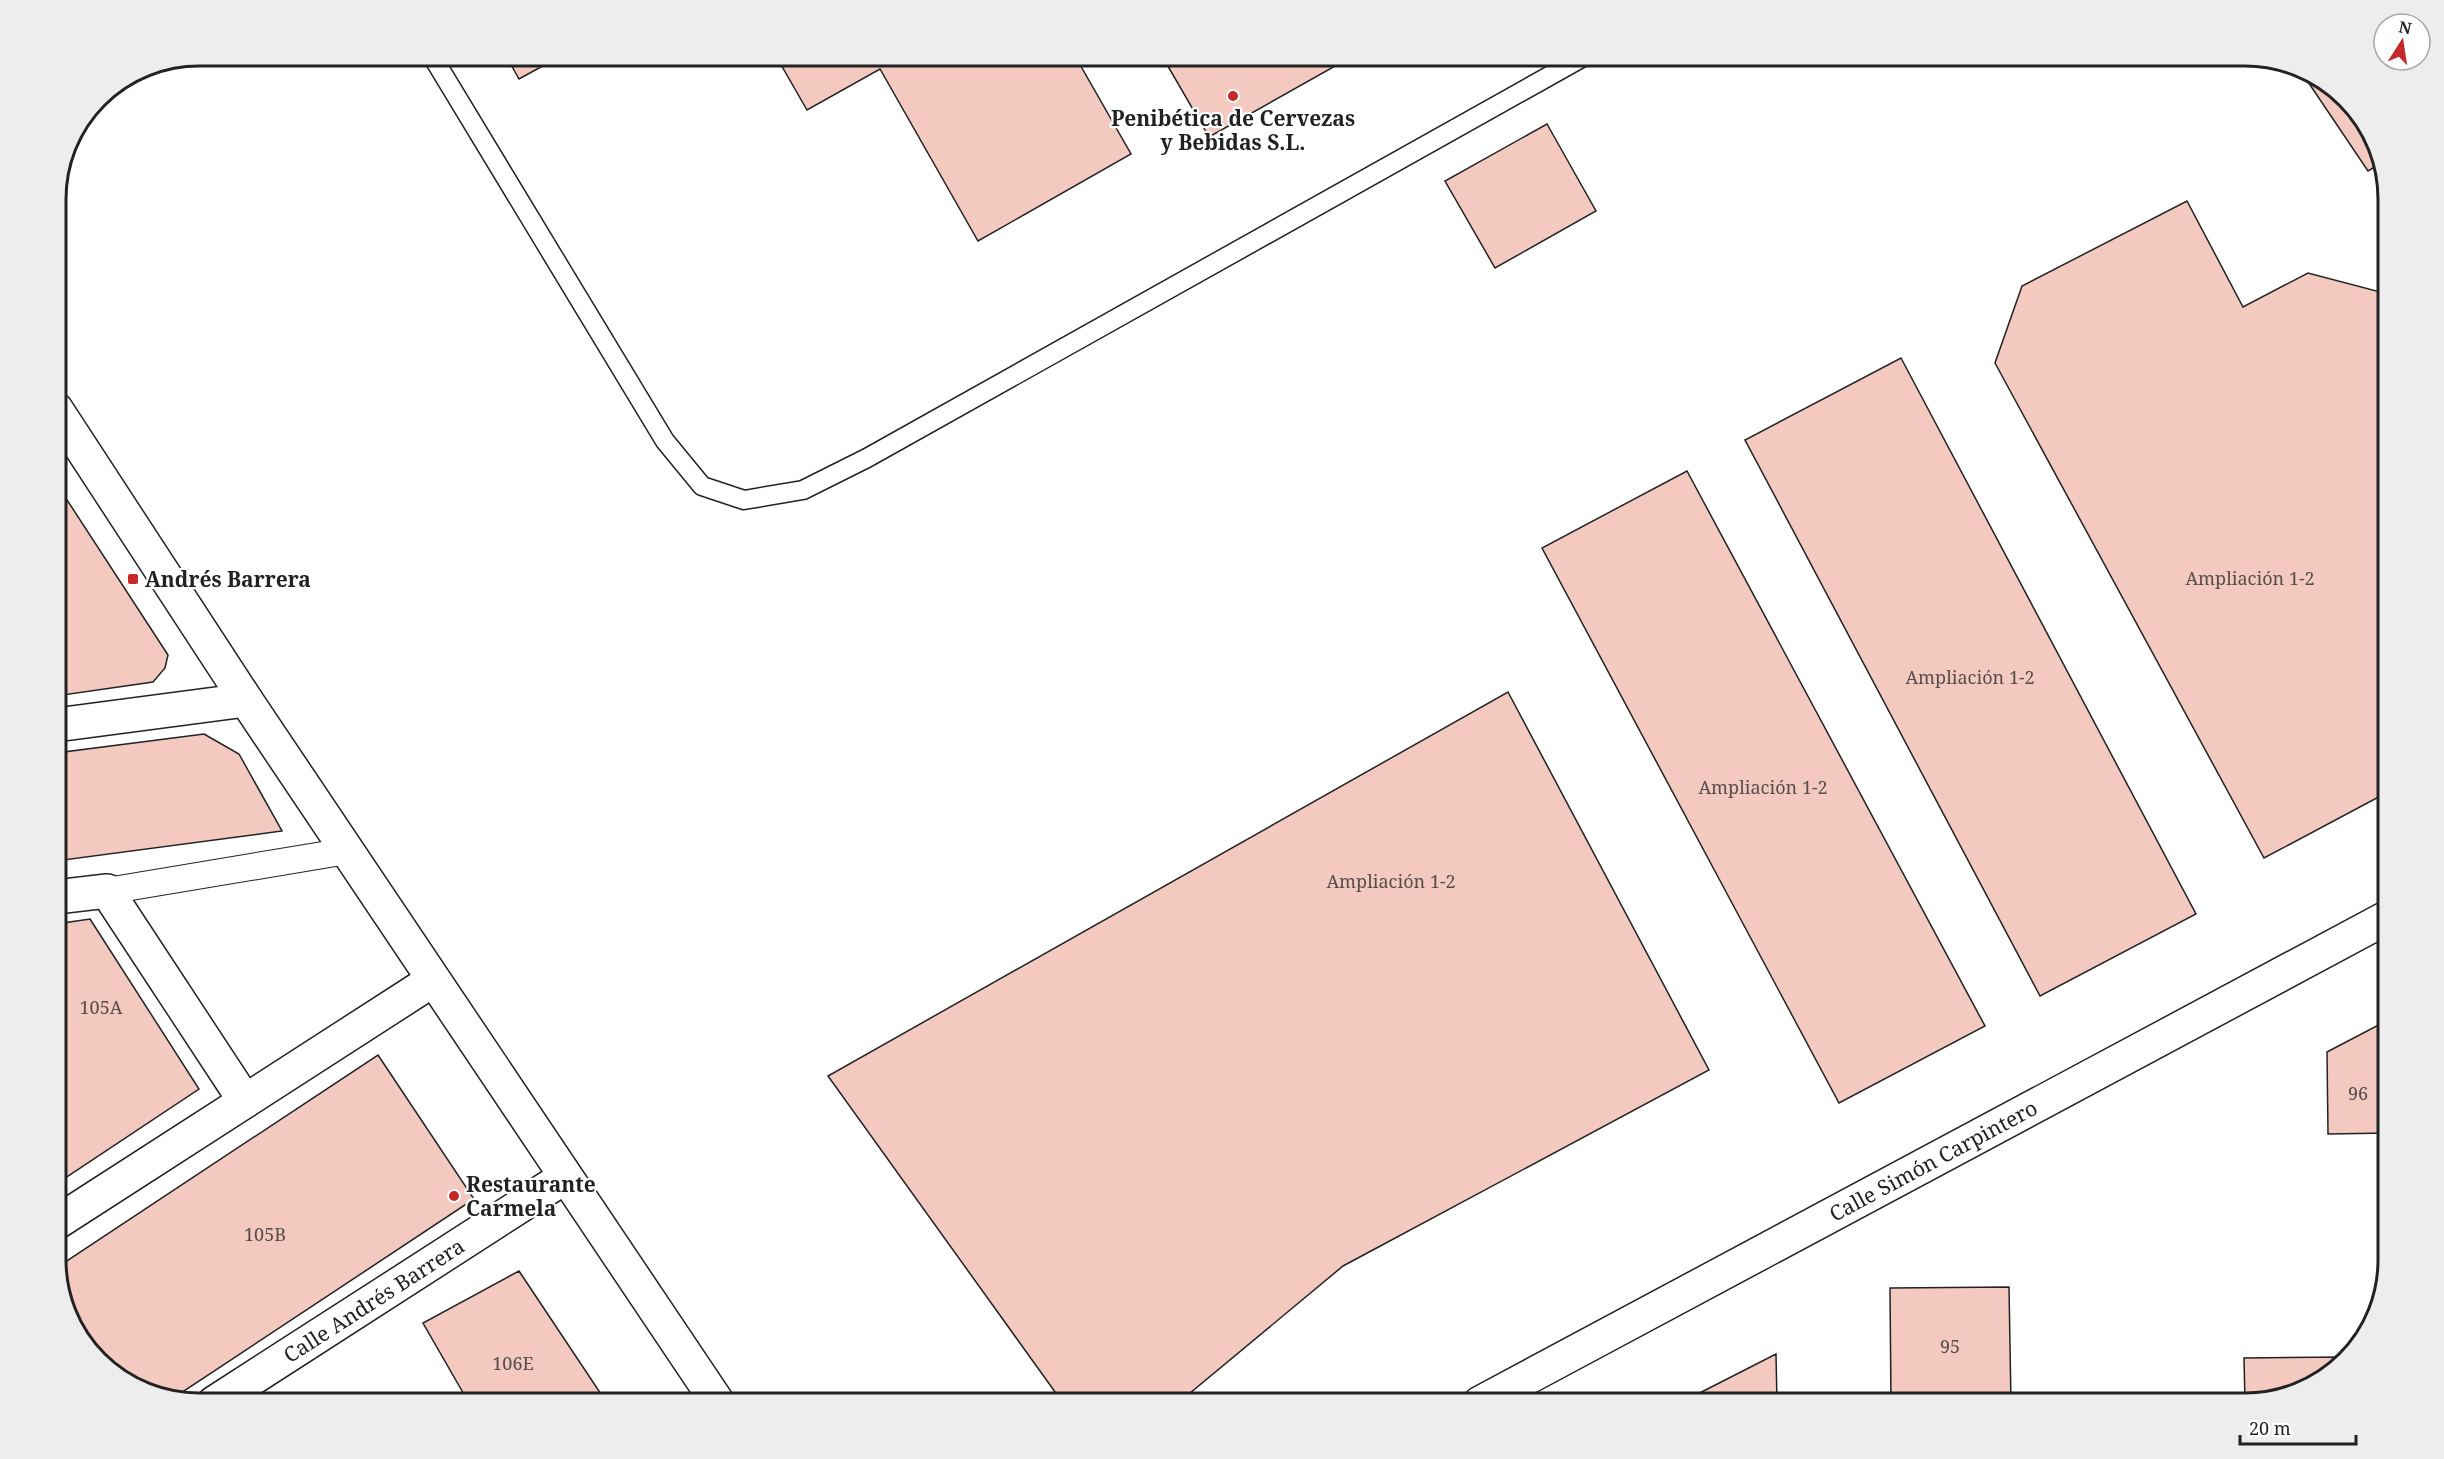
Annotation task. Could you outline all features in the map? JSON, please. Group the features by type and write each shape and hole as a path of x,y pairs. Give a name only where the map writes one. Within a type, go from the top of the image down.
{"street":[{"path":"66,424 246,700 710,1393"},
{"path":"66,724 246,700"},
{"path":"66,896 347,851"},
{"path":"107,891 245,1101"},
{"name":"Calle Simón Carpintero","path":"1501,1393 2378,922"},
{"path":"66,1217 433,980"},
{"name":"Calle Andrés Barrera","path":"231,1393 565,1177"}],"lane":[{"path":"438,66 665,441 702,486 744,500 803,490 867,458 1567,66"}],"building":[{"path":"512,66 543,66 519,79"},
{"path":"782,66 1081,66 1131,154 978,241 880,69 807,110"},
{"name":"Penibética de Cervezas y Bebidas S.L.","path":"1168,66 1335,66 1209,137"},
{"path":"2308,82 2333,99 2356,125 2371,156 2374,168 2368,171"},
{"path":"1547,124 1596,211 1495,268 1445,181"},
{"path":"2187,201 2243,307 2308,273 2378,291 2378,797 2264,858 1995,363 2022,286"},
{"path":"1901,358 2196,914 2040,996 1745,440"},
{"path":"1687,471 1985,1026 1839,1103 1542,548"},
{"path":"66,498 168,655 165,668 153,682 66,695"},
{"path":"1508,692 1709,1070 1343,1266 1190,1393 1056,1393 828,1076"},
{"path":"204,734 239,754 282,831 66,860 66,752"},
{"path":"90,919 199,1089 66,1177 66,923"},
{"path":"2378,1025 2378,1133 2328,1134 2327,1052"},
{"path":"378,1055 474,1199 182,1392 148,1383 132,1375 118,1366 93,1341 73,1303 66,1261"},
{"path":"519,1271 600,1393 463,1393 423,1323"},
{"path":"2009,1287 2011,1393 1891,1393 1890,1288"},
{"path":"1776,1354 1777,1393 1700,1393"},
{"path":"2336,1357 2326,1366 2296,1383 2263,1392 2245,1393 2244,1358"}],"place":[{"name":"Penibética de Cervezas y Bebidas S.L.","path":"1233,96"},
{"name":"Andrés Barrera","path":"133,579"},
{"name":"Restaurante Carmela","path":"454,1196"}]}
